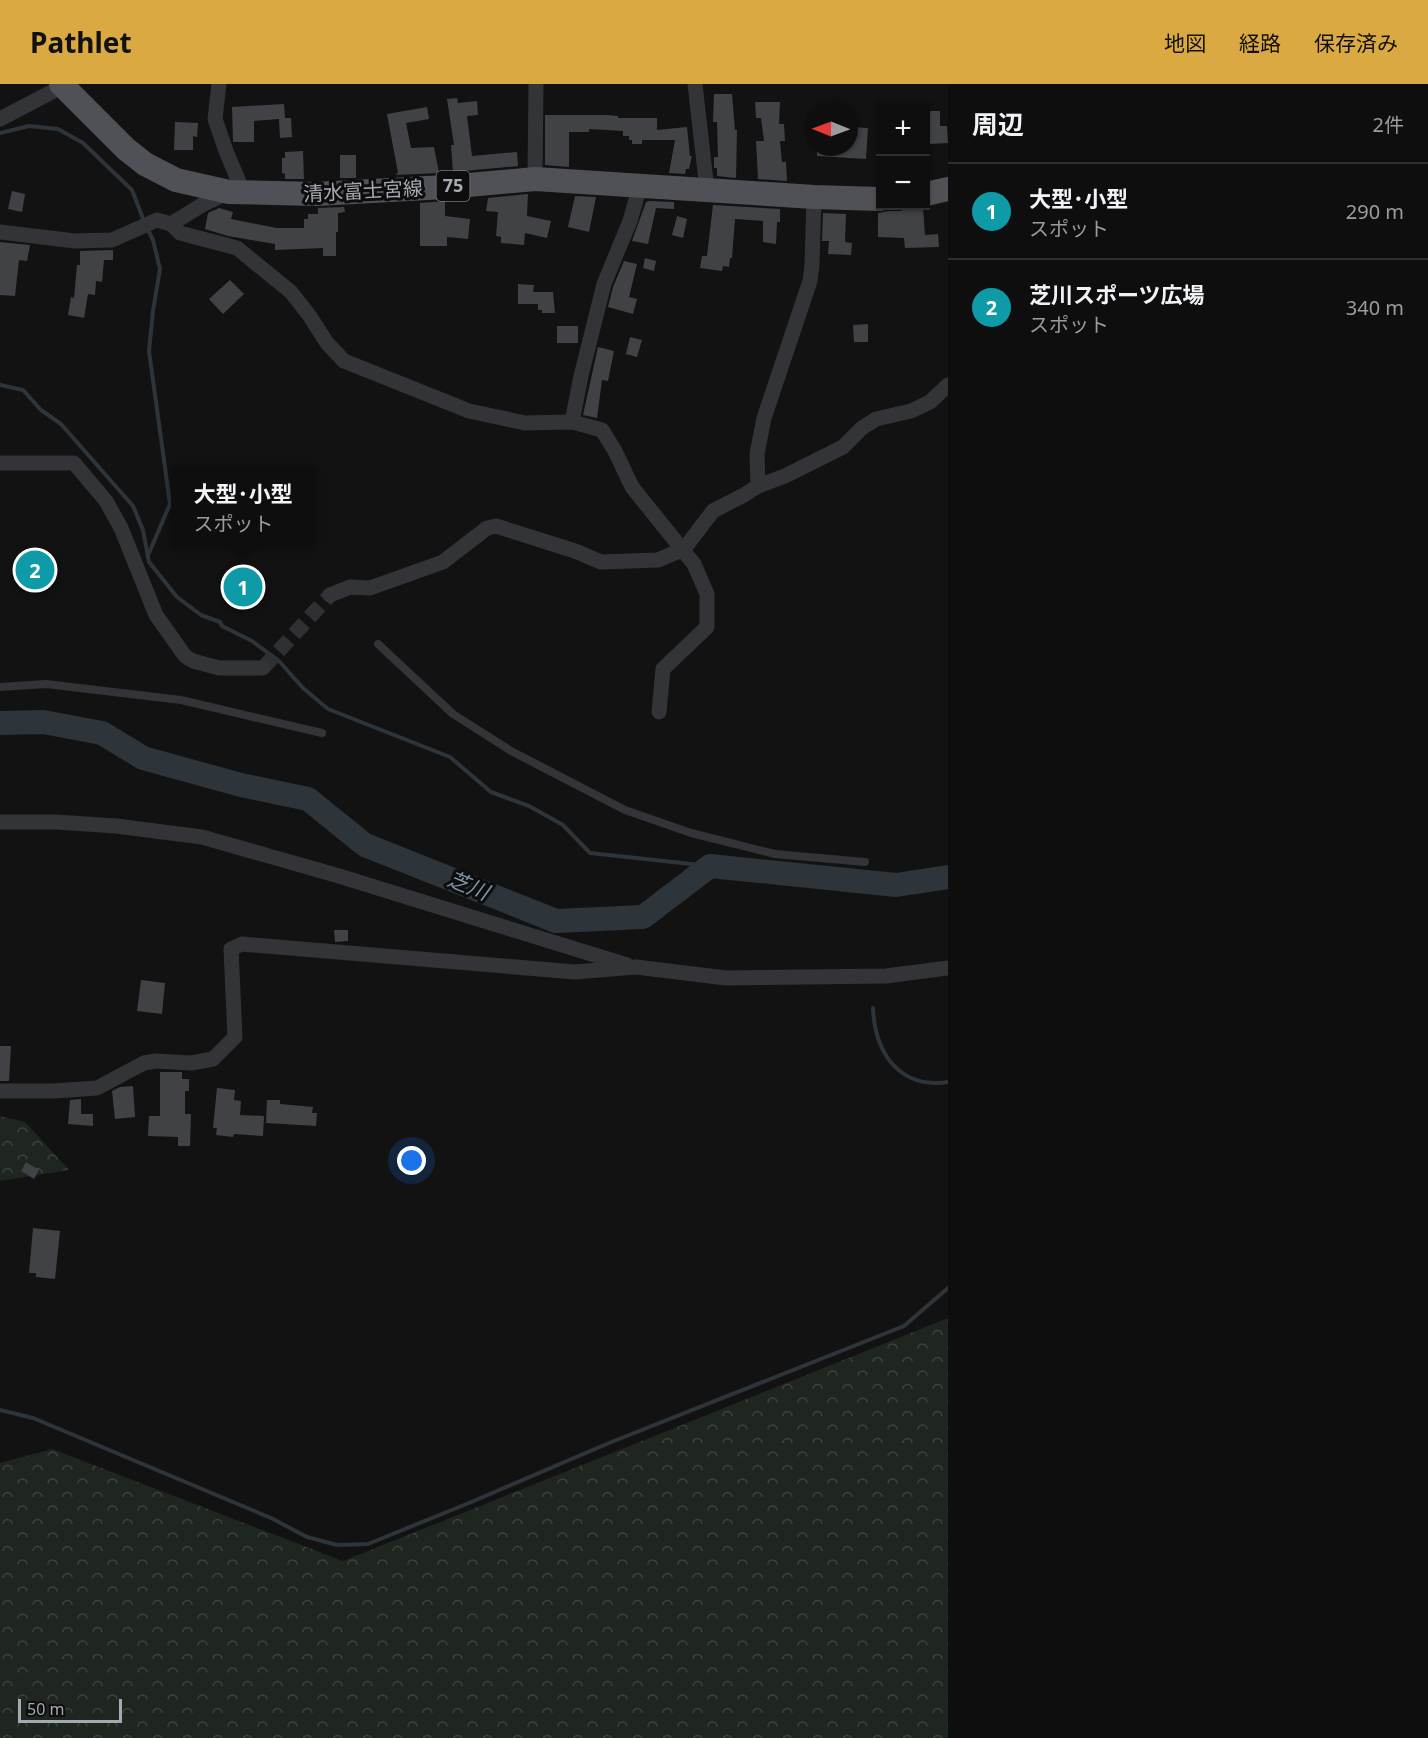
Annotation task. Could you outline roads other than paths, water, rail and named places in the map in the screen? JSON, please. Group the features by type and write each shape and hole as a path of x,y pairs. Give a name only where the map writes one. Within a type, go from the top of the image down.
{"main road":[{"name":"清水富士宮線","path":"62,85 126,149 145,164 176,180 236,193 316,194 446,187 534,179 876,199"},
{"path":"930,193 948,189"}],"street":[{"path":"0,232 75,241 112,240 140,227 164,222 236,193 226,151 215,119 219,84"},
{"path":"534,179 536,84"},
{"path":"695,84 707,190"},
{"path":"2,118 62,85"},
{"path":"572,422 604,284 630,221 640,186"},
{"path":"758,486 757,454 764,418 810,281 814,197"},
{"path":"164,222 180,234 237,248 291,292 327,343 344,361 469,411 525,423 572,422 602,430 632,487 684,549 694,564 707,594 707,627 663,669 659,712"},
{"path":"330,595 350,587 370,588 443,561 487,528 496,526 575,551 601,562 658,560 684,549 713,511 758,486 785,476 843,447 862,428 876,419 911,411 930,402 948,385"},
{"path":"0,463 74,463 106,501 122,528 156,615 185,657 219,668 263,668"},
{"path":"0,822 56,822 116,826 202,837 306,866 636,967 726,978 886,976 948,968"},
{"path":"0,1091 97,1088 144,1063 156,1061 191,1063 213,1059 235,1037 231,949 242,944 575,972 636,967"}],"lane":[{"path":"378,644 453,714 511,751 625,810 691,833 775,854 865,862"},
{"path":"0,687 46,684 181,700 322,733"}],"waterway":[{"path":"0,133 29,126 58,129 83,143 132,190 144,221"},
{"path":"147,228 153,240 160,269 149,351 170,504 149,553"},
{"path":"0,385 23,390 41,410 61,424 133,506 143,530 149,562 177,597 201,615 220,622 222,626 252,641 279,661 303,688 328,709 450,757 491,792 529,806 563,825 590,853 710,866"},
{"name":"芝川","path":"0,723 43,722 102,733 143,758 241,785 308,799 365,845 556,921 643,917 710,866 896,885 948,877"},
{"path":"873,1008 879,1040 885,1053 903,1074 931,1083 948,1082"},
{"path":"0,1410 33,1418 271,1518 307,1537 337,1545 368,1544 609,1443 904,1326 948,1288"}],"tunnel":[{"path":"263,668 330,595"}],"place":[{"name":"芝川スポーツ広場","path":"35,570"},
{"name":"大型･小型","path":"243,587"}]}
